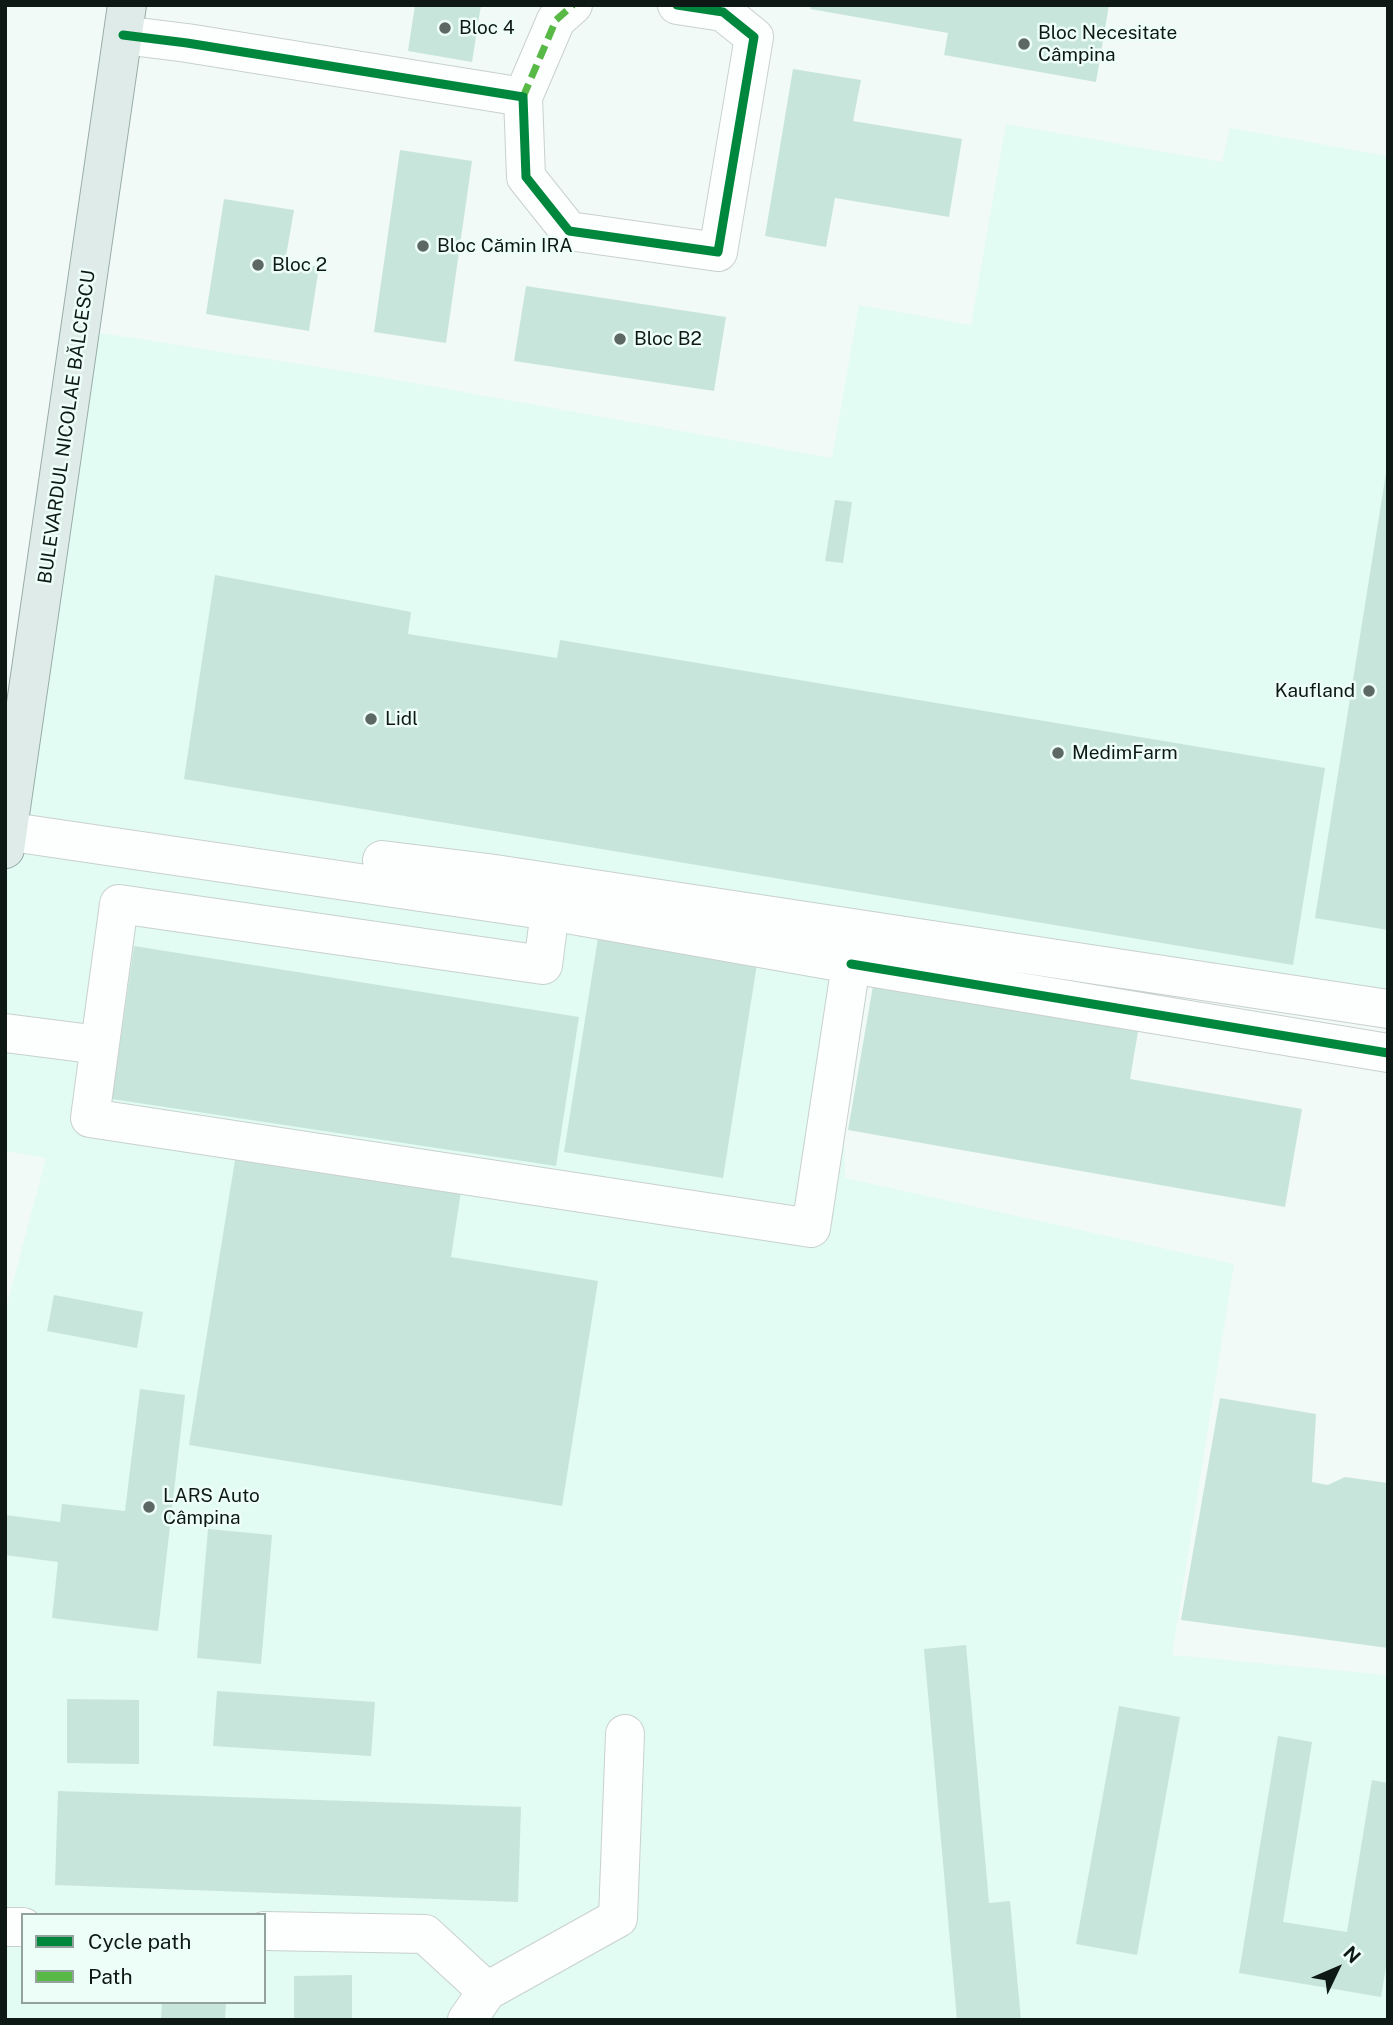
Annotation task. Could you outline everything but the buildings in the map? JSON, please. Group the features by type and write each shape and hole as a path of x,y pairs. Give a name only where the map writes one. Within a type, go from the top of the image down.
{"main road":[{"name":"BULEVARDUL NICOLAE BĂLCESCU","path":"7,831 125,20"}],"street":[{"path":"573,5 556,20 523,97 526,177 569,231 718,252 754,37 723,12 677,5"},
{"path":"125,20 187,43 523,97"},
{"path":"7,831 551,911 1388,1053"},
{"path":"7,831 488,873 1388,1009"},
{"path":"127,849 90,1118 811,1228 851,964"},
{"path":"118,904 542,965 551,911"},
{"path":"5,1033 99,1045"},
{"path":"266,1931 425,1934 477,2005 618,1918 625,1734"}],"shaded area":[{"path":"1006,124 1222,162 1230,128 1388,156 1388,1011 10,812 81,330 357,373 832,458 859,305 971,325"},
{"path":"5,847 841,973 845,1178 1234,1264 1172,1655 1388,1675 1388,2020 5,2020 5,1312 46,1158 5,1151"}],"marked path":[{"path":"523,97 556,20 573,5"}],"cycle path":[{"path":"123,35 523,97 526,177 569,231 718,252 754,37 723,12 677,5"},
{"path":"851,964 1388,1053"}],"place":[{"name":"Bloc 4","path":"445,28"},
{"name":"Bloc Necesitate Câmpina","path":"1024,44"},
{"name":"Bloc Cămin IRA","path":"423,246"},
{"name":"Bloc 2","path":"258,265"},
{"name":"Bloc B2","path":"620,339"},
{"name":"Kaufland","path":"1369,691"},
{"name":"Lidl","path":"371,719"},
{"name":"MedimFarm","path":"1058,753"},
{"name":"LARS Auto Câmpina","path":"149,1507"}]}
